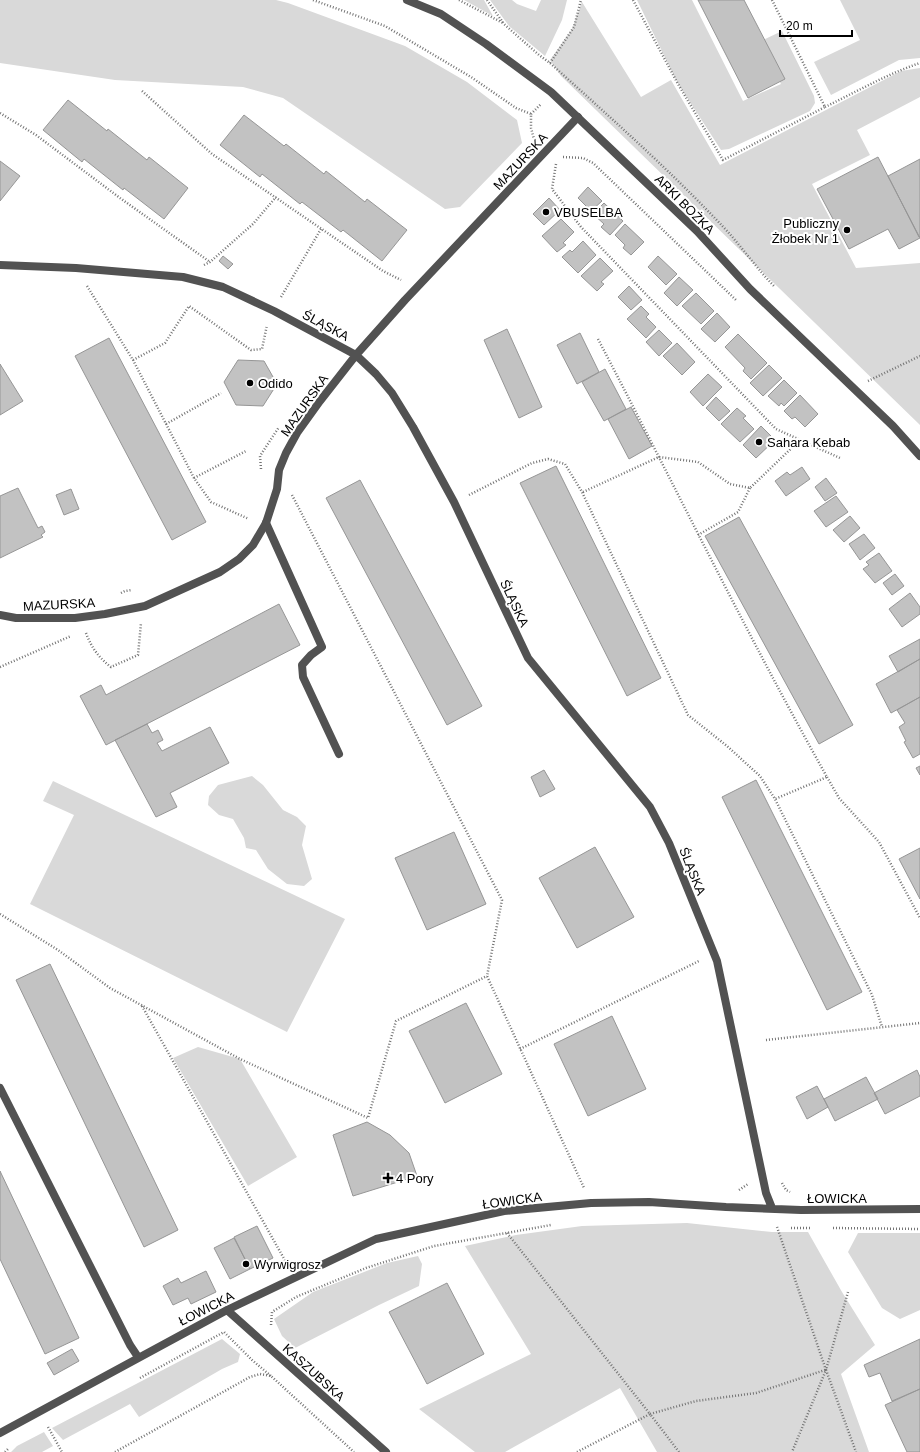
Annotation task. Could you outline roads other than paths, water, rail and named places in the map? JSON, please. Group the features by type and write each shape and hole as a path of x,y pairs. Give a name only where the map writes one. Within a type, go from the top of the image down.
{"street":[{"name":"ARKI BOŻKA","path":"408,0 441,14 486,44 551,92 697,231 750,289 893,426 920,456"},
{"name":"MAZURSKA","path":"0,615 16,618 75,618 145,606 220,572 239,559 253,545 266,523 277,489 279,470 296,432 356,355 410,295 578,117"},
{"name":"ŚLĄSKA","path":"0,265 76,268 183,277 223,287 274,311 356,355 392,392 454,502 528,658 650,807 669,843 717,961 766,1193 772,1208"},
{"path":"266,523 322,647 311,655 302,666 303,677 339,754"},
{"path":"0,1088 130,1345 138,1357"},
{"name":"ŁOWICKA","path":"0,1433 227,1310 376,1238 504,1211 591,1203 649,1202 801,1210 920,1209"},
{"name":"KASZUBSKA","path":"227,1310 386,1452"}],"place":[{"name":"VBUSELBA","path":"546,212"},
{"name":"Publiczny Żłobek Nr 1","path":"847,230"},
{"name":"Odido","path":"250,383"},
{"name":"Sahara Kebab","path":"759,442"},
{"name":"4 Pory","path":"388,1178"},
{"name":"Wyrwigrosz","path":"246,1264"}]}
